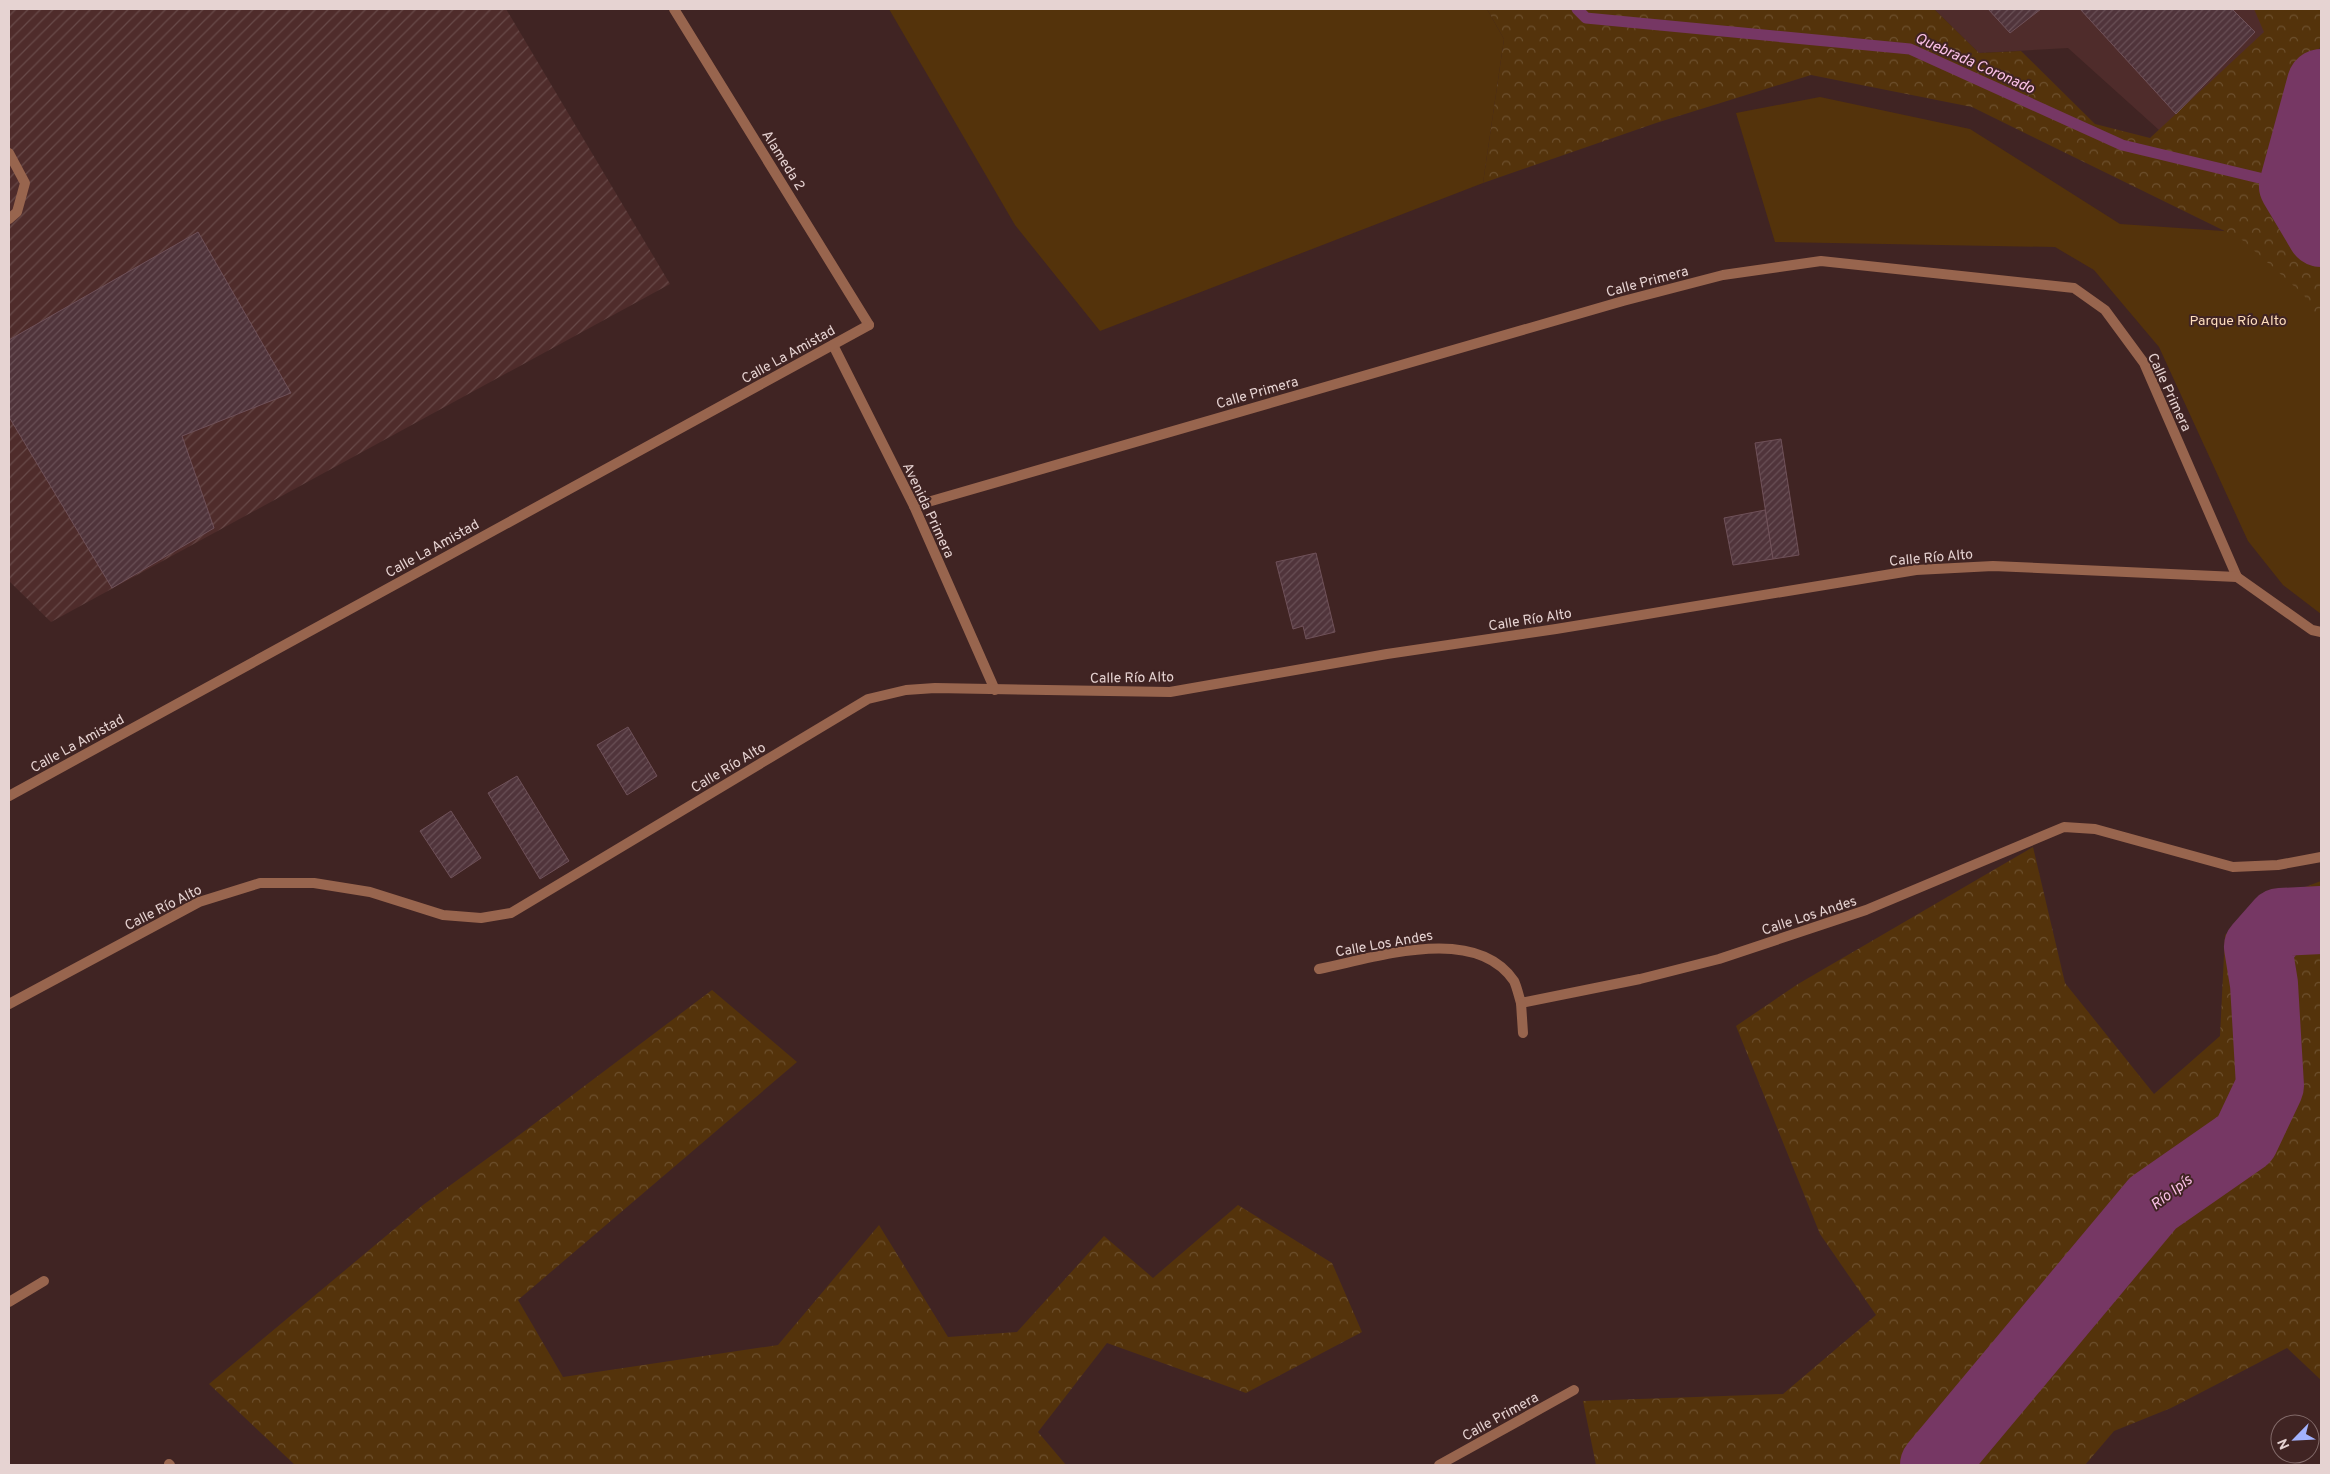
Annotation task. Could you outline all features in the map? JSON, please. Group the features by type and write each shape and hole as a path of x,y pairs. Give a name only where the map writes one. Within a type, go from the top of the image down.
{"street":[{"name":"Alameda 2","path":"674,9 869,325"},
{"path":"9,153 26,183 17,212 9,219"},
{"name":"Calle Primera","path":"914,506 1623,301 1723,275 1821,261 2074,288 2105,310 2144,362 2237,577"},
{"name":"Calle La Amistad","path":"9,796 869,325"},
{"name":"Avenida Primera","path":"833,345 914,506 995,690"},
{"name":"Calle Río Alto","path":"9,1004 199,902 260,883 314,883 370,892 443,915 481,918 511,913 868,699 906,690 936,688 1170,692 1387,654 1556,629 1916,570 1993,566 2237,577"},
{"path":"2237,577 2312,630 2321,632"},
{"name":"Calle Los Andes","path":"1319,969 1430,947 1462,948 1495,962 1514,982 1521,1003 1640,978 1728,956 1866,910 2064,827 2095,829 2232,867 2278,865 2321,857"},
{"path":"1521,1003 1523,1033"},
{"path":"9,1302 44,1281"},
{"name":"Calle Primera","path":"1438,1465 1574,1390"}],"shaded area":[{"path":"9,9 506,9 670,284 51,622 9,581"},
{"path":"1934,9 2283,9 2251,81 2169,139 2068,48 1979,53"}],"green space":[{"path":"889,9 1487,9 1504,39 1483,183 1100,331 1015,225"},
{"path":"1487,9 1934,9 1979,53 2021,51 2095,124 2150,138 2264,32 2254,9 2321,9 2321,44 2313,66 2316,195 2321,204 2321,329 2304,295 2241,239 1972,107 1811,75 1656,123 1483,183 1504,39"},
{"name":"Parque Río Alto","path":"1820,97 1970,129 2120,224 2253,233 2321,295 2321,614 2283,585 2248,541 2159,347 2094,270 2055,247 1775,242 1736,113"},
{"path":"2033,847 2065,983 2154,1094 2220,1036 2225,935 2257,905 2321,881 2321,1380 2287,1348 2171,1408 2114,1431 2085,1465 1596,1465 1583,1401 1783,1394 1876,1315 1820,1234 1736,1026 1798,984"},
{"path":"712,990 797,1062 518,1300 563,1377 778,1345 879,1225 948,1337 1017,1332 1104,1236 1153,1278 1238,1205 1332,1263 1362,1332 1246,1393 1107,1343 1038,1432 1066,1465 295,1465 209,1384 423,1205"}],"building":[{"path":"1988,9 2041,9 2010,33"},
{"path":"2080,9 2232,9 2255,32 2176,114"},
{"path":"198,232 291,393 182,436 214,528 112,588 9,417 9,340"},
{"path":"1781,439 1799,555 1773,559 1755,443"},
{"path":"1765,510 1773,559 1733,565 1724,518"},
{"path":"1316,553 1335,632 1306,639 1303,626 1293,629 1276,562"},
{"path":"628,727 657,776 627,795 597,745"},
{"path":"517,776 569,861 540,879 488,793"},
{"path":"451,811 481,858 451,878 420,831"}],"waterway":[{"name":"Quebrada Coronado","path":"1577,9 1586,18 1910,49 2122,145 2293,186"},
{"name":"Río Ipís","path":"2321,83 2293,186 2321,233"},
{"name":"Río Ipís","path":"1934,1465 2153,1203 2245,1139 2270,1086 2264,984 2258,947 2280,922 2321,920"}]}
